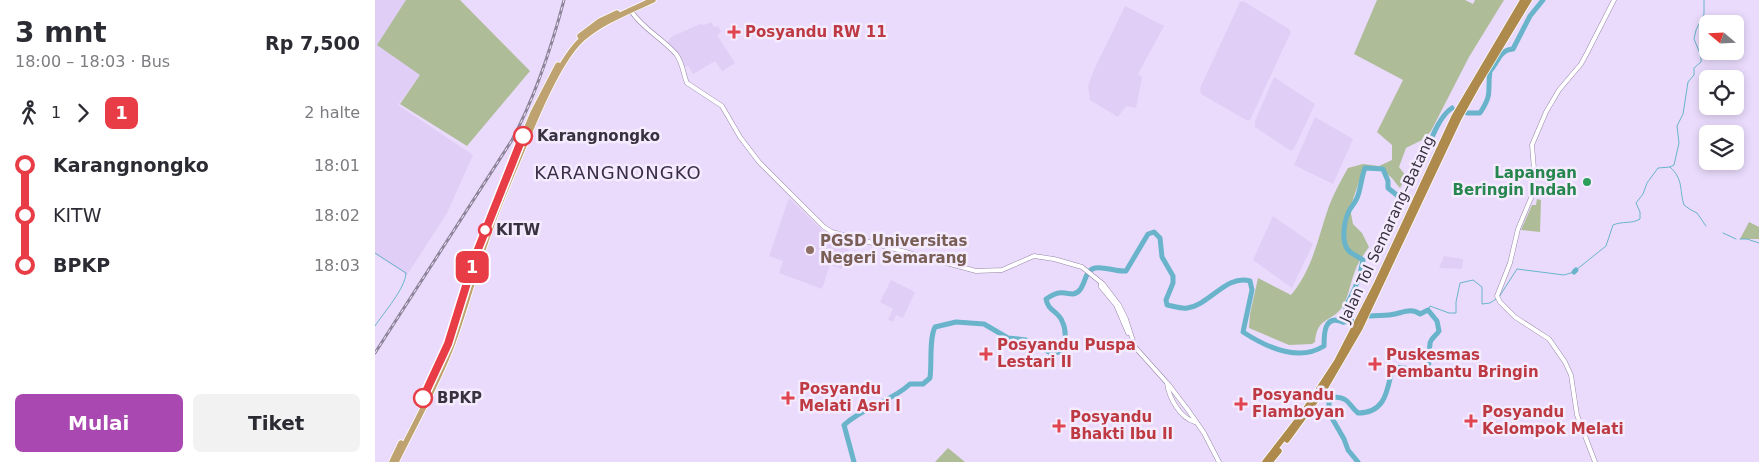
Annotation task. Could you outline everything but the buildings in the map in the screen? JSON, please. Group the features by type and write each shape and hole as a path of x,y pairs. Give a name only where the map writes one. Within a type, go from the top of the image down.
{"highway":[{"path":"396,462 444,364 497,211 537,115 553,82 579,41 646,0"},
{"path":"392,462 441,360 492,212 530,120 550,79 579,36 600,21 653,0"},
{"name":"Jalan Tol Semarang–Batang","path":"1270,462 1325,388 1363,317 1456,118 1523,0"},
{"name":"Jalan Tol Semarang–Batang","path":"1463,106 1529,0"},
{"name":"Jalan Tol Semarang–Batang","path":"1265,462 1321,386 1357,329"}],"street":[{"path":"1595,462 1577,415 1571,372 1551,342 1515,317 1498,299 1510,263 1518,229 1531,198 1535,169 1531,150 1546,112 1559,90 1581,64 1614,0"},
{"path":"629,10 639,23 676,54 687,83 722,106 740,137 759,162 832,232 976,271 1003,270 1034,256 1054,259 1082,267 1093,275 1123,312 1135,347 1167,383 1204,433 1219,462"}],"shaded area":[{"path":"375,0 407,0 377,45 421,74 398,105 473,155 447,213 407,275 375,254"},
{"path":"1243,1 1291,32 1250,120 1246,120 1201,94 1200,88 1240,2"},
{"path":"1125,6 1164,26 1138,74 1142,77 1136,108 1126,106 1118,117 1090,100 1088,86"},
{"path":"711,22 714,27 718,26 721,32 717,35 735,63 722,71 715,61 693,74 688,66 685,67 667,43 671,37 700,24 704,25"},
{"path":"1274,77 1315,104 1294,149 1291,151 1255,127 1255,121"},
{"path":"1315,117 1353,139 1333,184 1294,165"},
{"name":"PGSD Universitas Negeri Semarang","path":"789,198 824,232 851,243 842,269 830,265 822,289 779,273 783,261 769,256"},
{"path":"1273,216 1313,244 1292,288 1253,260"},
{"path":"1444,256 1463,259 1462,269 1439,268"},
{"path":"891,280 915,292 903,318 896,315 893,322 888,320 893,309 880,302"}],"green space":[{"path":"406,0 460,0 530,71 467,146 400,104 420,75 377,45"},
{"path":"1377,0 1465,0 1473,4 1475,0 1504,0 1469,57 1431,131 1424,139 1406,148 1399,167 1406,176 1400,188 1387,173 1379,170 1367,170 1361,176 1350,208 1353,224 1362,233 1369,247 1356,268 1344,304 1336,314 1322,323 1316,333 1315,342 1312,344 1289,345 1249,328 1258,278 1291,295 1310,264 1329,206 1348,168 1363,164 1379,166 1392,160 1392,145 1377,132 1403,80 1354,54"},
{"path":"1537,199 1541,200 1540,232 1521,230 1532,205 1536,205"},
{"path":"1749,222 1759,227 1759,239 1740,239"},
{"path":"948,448 965,462 935,462"}],"waterway":[{"path":"1467,113 1480,113 1488,97 1490,71 1502,54 1513,49 1530,16 1543,0"},
{"path":"1576,270 1606,246 1613,225 1640,219 1640,212 1636,203 1643,194 1647,183 1658,168 1674,165 1679,143 1677,126 1683,114 1688,82 1694,75 1694,68 1701,62 1701,56 1694,39 1704,14 1704,0"},
{"path":"854,462 844,425 910,384 923,384 930,378 931,344 935,327 956,322 984,324 1008,338 1026,340 1051,353 1060,352 1064,345 1064,325 1049,306 1046,299 1057,293 1073,294 1077,292 1081,289 1088,273 1095,268 1126,271 1148,234 1154,232 1160,238 1162,257 1173,276 1173,283 1166,300 1167,305 1180,308 1195,306 1233,282 1241,280 1250,281 1252,290 1243,332 1262,343 1293,353 1314,351 1324,346 1326,326 1332,321 1343,322 1347,304 1362,266 1363,260 1350,252 1345,244 1344,226 1347,215 1358,195 1365,168 1383,169 1388,181 1388,188 1398,196 1404,194 1439,124 1452,108"},
{"path":"1670,167 1679,181 1684,205 1697,213 1706,226"},
{"path":"1723,233 1736,239"},
{"path":"1740,239 1759,243"},
{"path":"375,253 406,273 398,293 375,326"},
{"path":"1499,297 1517,269 1564,275 1574,272"},
{"path":"1428,310 1430,306 1449,313 1456,313 1460,283 1473,280 1482,287 1482,304 1490,303 1496,299"},
{"path":"1358,462 1348,450 1329,413 1329,402 1335,397 1344,399 1358,413 1374,409 1384,399 1392,370 1395,368 1419,370 1427,367 1429,364 1430,342 1439,331 1437,321 1428,310 1420,314 1411,311 1370,316"},
{"path":"1343,322 1352,321"}],"railway":[{"path":"375,353 512,140 542,72 564,0"}],"bus line":[{"name":"1","path":"423,398 448,344 475,257 523,136"}],"place":[{"name":"Posyandu RW 11","path":"734,32"},
{"name":"Karangnongko","path":"523,136"},
{"name":"Lapangan Beringin Indah","path":"1587,182"},
{"name":"KITW","path":"485,230"},
{"name":"PGSD Universitas Negeri Semarang","path":"810,250"},
{"name":"Posyandu Puspa Lestari II","path":"986,354"},
{"name":"Puskesmas Pembantu Bringin","path":"1375,364"},
{"name":"BPKP","path":"423,398"},
{"name":"Posyandu Melati Asri I","path":"788,398"},
{"name":"Posyandu Flamboyan","path":"1241,404"},
{"name":"Posyandu Kelompok Melati","path":"1471,421"},
{"name":"Posyandu Bhakti Ibu II","path":"1059,426"}],"district":[{"name":"KARANGNONGKO","path":"618,172"}]}
